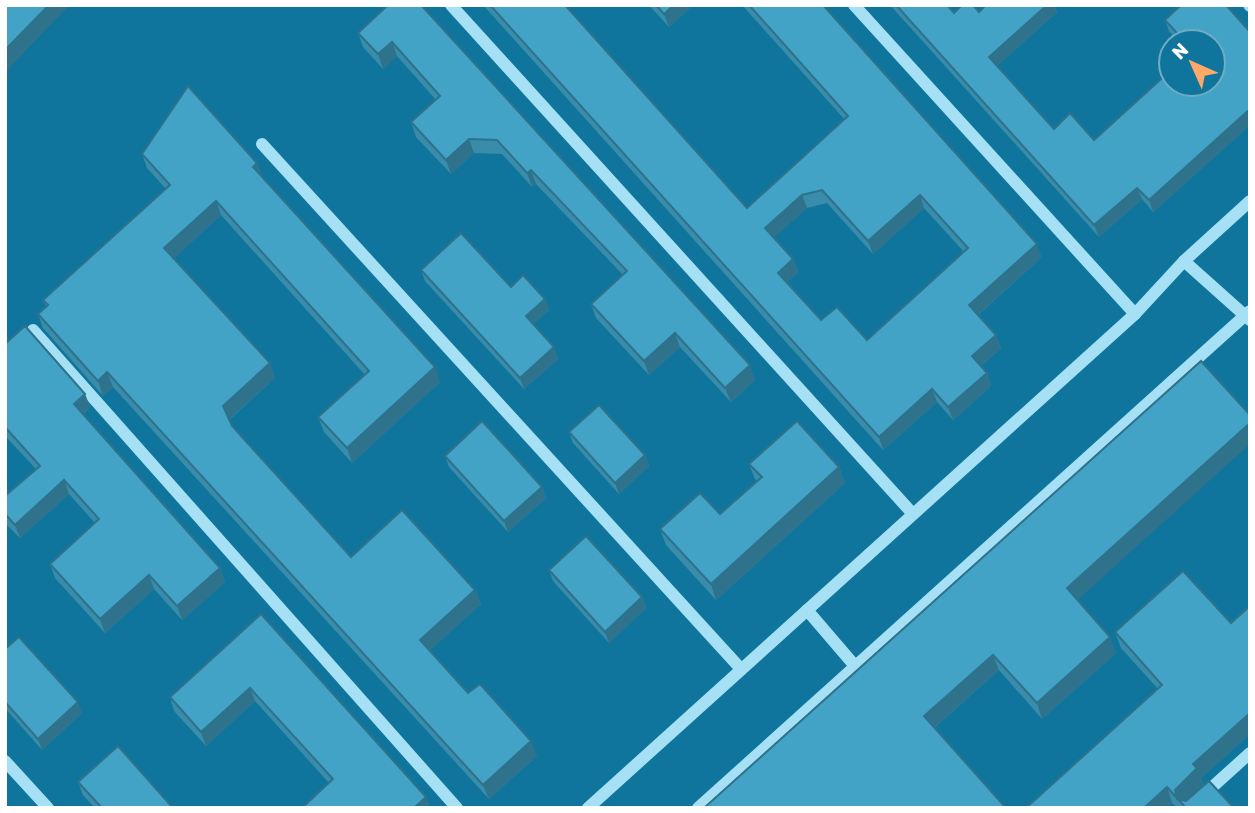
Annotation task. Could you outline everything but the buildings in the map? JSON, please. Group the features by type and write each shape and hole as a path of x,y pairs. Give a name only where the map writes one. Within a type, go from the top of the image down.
{"street":[{"path":"451,5 913,514"},
{"path":"854,5 1135,314"},
{"path":"262,144 741,669"},
{"path":"588,808 1135,314 1184,261 1250,201"},
{"path":"698,808 1248,315 1184,261"},
{"path":"33,330 457,808"},
{"path":"807,610 855,666"},
{"path":"1189,808 1250,753"},
{"path":"5,761 48,808"}]}
